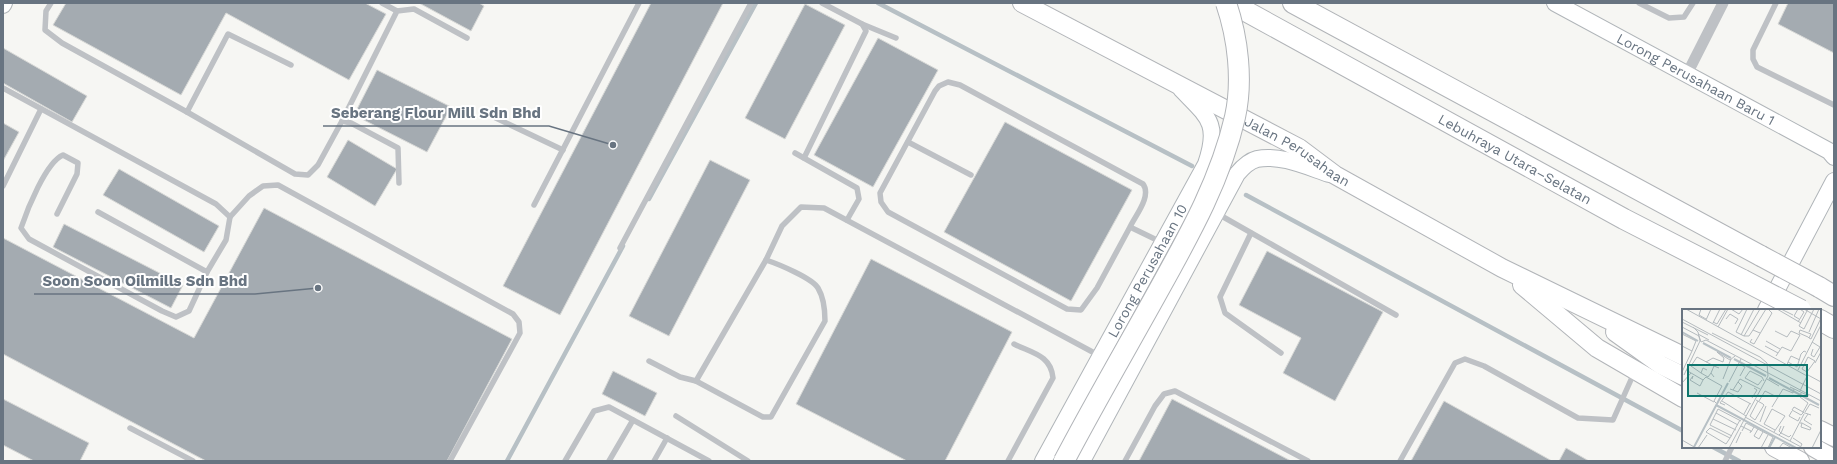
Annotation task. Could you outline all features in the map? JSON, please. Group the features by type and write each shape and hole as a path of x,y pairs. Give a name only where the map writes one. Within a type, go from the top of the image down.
{"highway":[{"path":"1064,461 1184,244 1214,184 1235,115 1238,75 1236,42 1226,3"},
{"name":"Lebuhraya Utara–Selatan","path":"1232,3 1624,219 1799,309"},
{"path":"1293,3 1826,292"},
{"path":"1821,321 1834,328"}],"main road":[{"name":"Jalan Perusahaan","path":"1022,3 1299,148 1335,175 1502,268 1680,353"},
{"path":"1502,268 1556,313 1584,339 1632,377 1682,398"},
{"name":"Jalan Perusahaan","path":"1572,301 1661,365 1682,376"},
{"path":"1821,430 1834,437"},
{"path":"1776,448 1800,461"},
{"path":"1815,448 1834,459"}],"street":[{"name":"Lorong Perusahaan Baru 1","path":"1555,3 1829,151 1834,158"},
{"path":"1687,74 1723,3"},
{"name":"Lorong Perusahaan 10","path":"1043,461 1206,164 1213,141 1212,127 1206,115 1176,83"},
{"path":"1082,461 1237,174 1256,159 1266,158 1285,160 1335,175"},
{"path":"1767,309 1834,181"}],"lane":[{"path":"50,3 46,11 45,30 62,43 295,174 308,175 318,165 342,121 396,11"},
{"path":"382,3 396,11 414,9 467,38"},
{"path":"534,205 639,3"},
{"path":"620,248 751,3"},
{"path":"822,3 862,24 896,38"},
{"path":"1640,3 1669,18 1684,17 1693,3"},
{"path":"1776,3 1753,50 1753,59 1757,67 1834,105"},
{"path":"804,158 866,31 862,24"},
{"path":"187,112 228,34 291,65"},
{"path":"953,82 984,97 1144,184 1146,196 1130,227 1097,288 1081,310 1067,309 888,212 881,202 880,193 939,86 953,82"},
{"path":"3,88 216,204 230,217"},
{"path":"3,186 41,109"},
{"path":"481,111 563,150"},
{"path":"342,121 351,122 398,148 399,183"},
{"path":"908,142 972,175"},
{"path":"795,153 857,188 859,199 847,220"},
{"path":"57,214 77,174 78,163 63,155 56,158 28,209 21,228 29,239 162,311 176,317 189,311 207,272 226,240 230,217 249,196 263,186 278,185 513,314 519,322 520,333 450,461"},
{"path":"696,381 766,260 782,226 801,206 824,208 1100,356"},
{"path":"98,212 207,272"},
{"path":"1216,213 1396,316"},
{"path":"1130,227 1163,243"},
{"path":"1251,233 1220,297 1225,313 1281,353"},
{"path":"649,361 680,377 696,381 763,417 771,417 825,321 825,306 817,286 789,269 766,260"},
{"path":"1008,461 1053,378 1052,367 1048,361 1014,344"},
{"path":"1400,461 1455,363 1465,359 1484,366 1578,418 1613,420 1632,377"},
{"path":"1125,461 1155,406 1164,394 1175,391 1308,461"},
{"path":"565,461 594,411 609,407 708,461"},
{"path":"676,416 748,461"},
{"path":"609,461 633,420"},
{"path":"130,428 193,461"},
{"path":"654,461 666,438"},
{"path":"1726,461 1732,448"}],"building":[{"path":"66,3 365,3 386,14 349,80 226,13 181,95 53,25"},
{"path":"419,3 479,3 484,6 471,31"},
{"path":"651,3 723,3 560,315 503,286"},
{"path":"1788,3 1834,3 1834,53 1778,24"},
{"path":"805,4 845,25 785,139 745,118"},
{"path":"878,38 938,70 873,187 814,155"},
{"path":"3,48 87,96 72,122 3,83"},
{"path":"377,70 451,107 427,152 354,115"},
{"path":"1005,122 1132,190 1071,301 944,232"},
{"path":"3,123 19,132 3,161"},
{"path":"348,140 397,169 375,206 327,177"},
{"path":"710,160 750,180 669,336 629,316"},
{"path":"119,169 219,226 204,252 103,195"},
{"path":"264,208 512,339 447,461 206,461 3,354 3,238 194,338"},
{"path":"64,224 183,285 171,308 53,247"},
{"path":"1267,251 1383,312 1335,401 1283,373 1301,338 1239,305"},
{"path":"871,259 1012,332 945,461 907,461 796,404"},
{"path":"613,371 657,393 645,416 602,394"},
{"path":"3,399 89,443 80,461 34,461 3,445"},
{"path":"1172,399 1291,461 1139,461"},
{"path":"1444,401 1552,461 1411,461"},
{"path":"1566,448 1589,461 1559,461"}],"waterway":[{"path":"649,199 756,3"},
{"path":"878,3 1192,166"},
{"path":"1246,195 1682,430"},
{"path":"507,461 623,246"},
{"path":"1715,448 1739,461"}],"place":[{"name":"Seberang Flour Mill Sdn Bhd","path":"613,145"},
{"name":"Soon Soon Oilmills Sdn Bhd","path":"318,288"}]}
